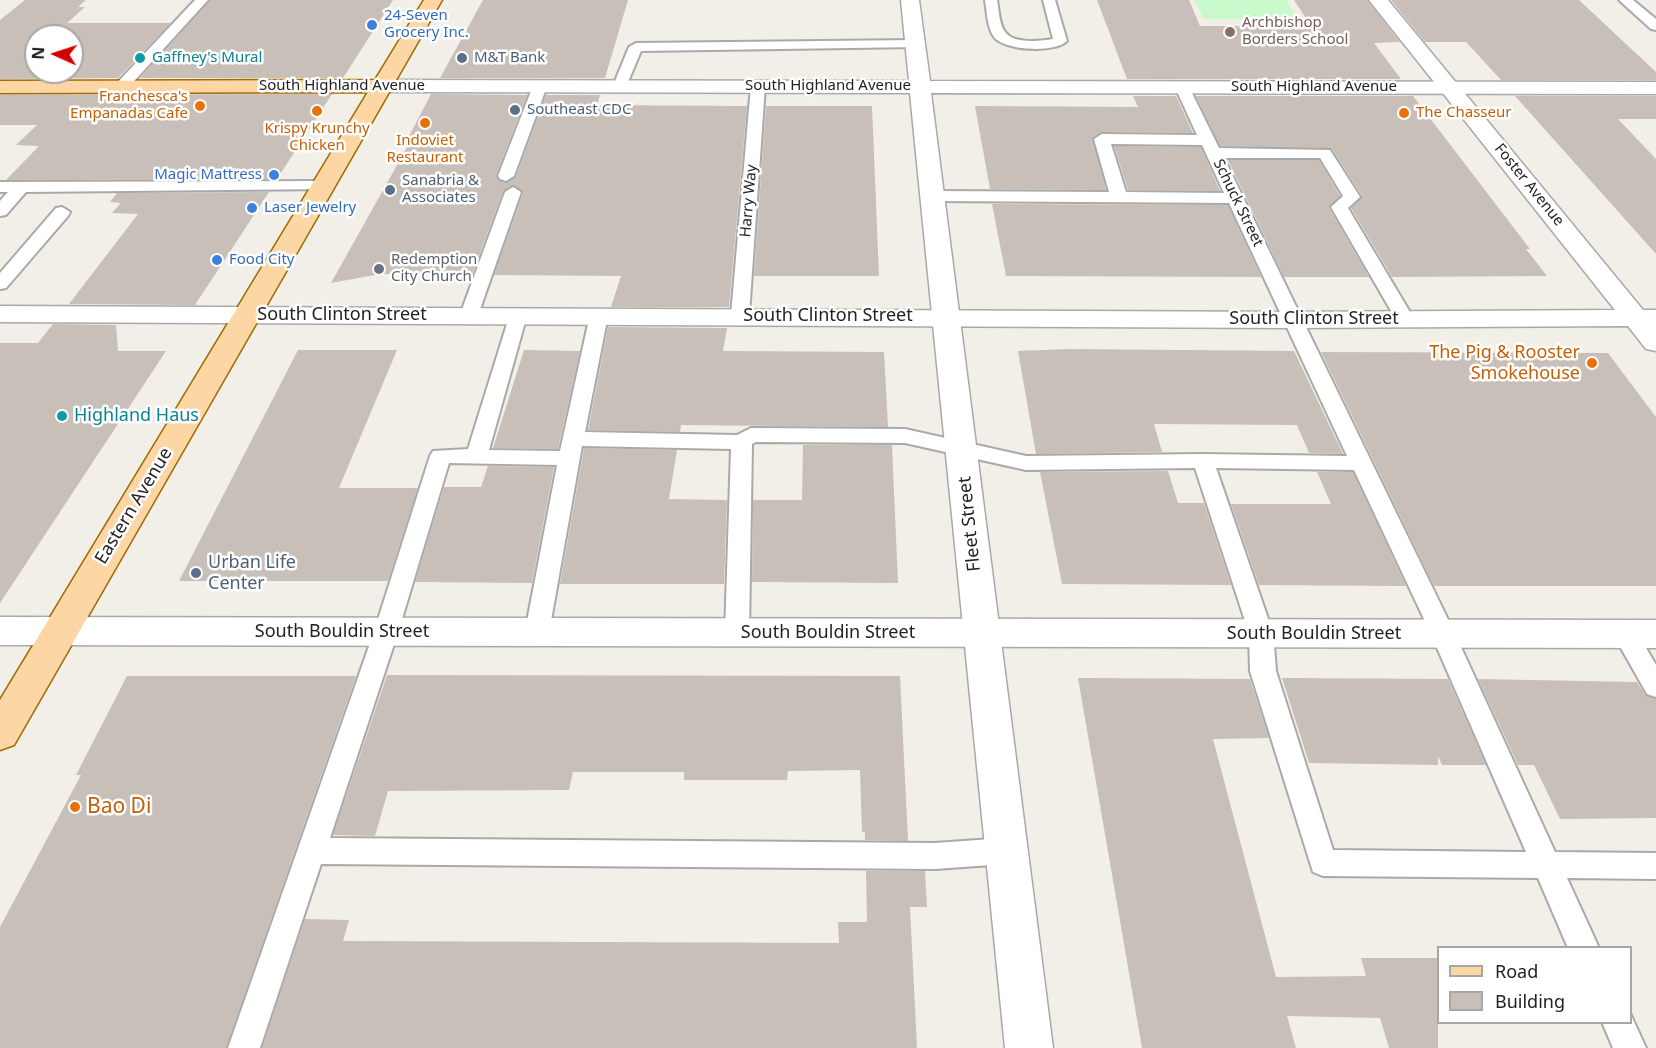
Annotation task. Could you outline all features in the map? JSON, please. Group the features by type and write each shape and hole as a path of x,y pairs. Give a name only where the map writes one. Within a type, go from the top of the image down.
{"main road":[{"name":"Eastern Avenue","path":"0,734 434,0"},
{"name":"South Highland Avenue","path":"0,87 383,86"}],"street":[{"name":"Fleet Street","path":"910,0 1029,1048"},
{"name":"Foster Avenue","path":"1378,0 1646,318 1656,343"},
{"name":"South Highland Avenue","path":"383,86 1656,88"},
{"name":"South Clinton Street","path":"0,314 740,315 1294,320 1646,318"},
{"name":"South Bouldin Street","path":"0,631 1640,634"}],"lane":[{"path":"122,87 202,0"},
{"path":"991,0 997,31 1004,40 1015,44 1053,44 1060,41 1060,35 1049,0"},
{"path":"1625,0 1656,26"},
{"path":"620,86 636,47 915,44"},
{"path":"506,176 540,86"},
{"name":"Harry Way","path":"740,315 758,86"},
{"name":"Schuck Street","path":"1182,87 1443,634 1583,946"},
{"path":"1119,197 1102,139 1325,153 1352,197 1340,207 1405,319"},
{"path":"0,188 324,186"},
{"path":"0,211 21,187"},
{"path":"469,315 513,192"},
{"path":"932,196 1236,198"},
{"path":"0,284 62,212"},
{"path":"476,457 518,315"},
{"path":"537,632 598,315"},
{"path":"244,1048 387,632 441,456 476,457 571,448 742,442 751,435 905,436 1026,463 1203,461 1362,463"},
{"path":"737,633 742,442"},
{"path":"1203,461 1261,633 1263,671 1323,863 1656,866"},
{"path":"1640,634 1656,687"},
{"path":"311,851 935,856 1006,851"},
{"path":"1618,1024 1630,1048"}],"green space":[{"path":"1194,0 1286,0 1298,20 1204,19"}],"building":[{"path":"25,0 86,0 78,7 85,7 67,23 171,23 118,78 84,78 84,24 24,24 24,79 0,79 0,20"},
{"path":"210,0 393,0 343,78 140,78"},
{"path":"483,0 628,0 605,78 440,78"},
{"name":"Archbishop Borders School","path":"1097,0 1189,0 1200,26 1311,26 1294,0 1367,0 1400,42 1374,43 1401,79 1127,79"},
{"path":"1391,0 1579,0 1656,72 1656,80 1501,80 1466,42 1425,42"},
{"path":"332,94 277,179 6,180 39,146 16,145 37,125 0,125 0,95"},
{"path":"431,94 527,95 496,175 498,180 505,183 516,177 546,95 600,95 597,105 747,106 729,307 611,307 621,276 494,275 523,193 514,185 503,191 472,275 380,274 331,283 410,142 406,142"},
{"path":"1133,96 1176,96 1193,133 1102,132 1093,137 1106,190 990,189 975,106 1138,107"},
{"path":"1196,96 1413,96 1530,249 1526,249 1547,276 1392,277 1351,208 1362,196 1332,149 1220,146"},
{"path":"1515,96 1656,96 1656,119 1618,119 1656,159 1656,254"},
{"path":"766,106 872,106 879,276 754,276"},
{"path":"1114,146 1201,147 1220,191 1128,190"},
{"path":"1228,160 1319,160 1340,196 1329,208 1369,277 1284,277"},
{"path":"269,192 195,305 69,304 138,214 112,213 121,203 110,202 117,193"},
{"path":"992,204 1228,205 1261,277 1006,276"},
{"name":"Highland Haus","path":"53,324 116,325 118,351 166,351 0,603 0,343 38,343"},
{"path":"608,327 727,328 723,351 884,352 888,427 681,425 680,432 588,430"},
{"path":"1068,349 1294,351 1343,454 1309,453 1297,425 1154,424 1162,452 1036,454 1018,351"},
{"path":"298,350 397,350 339,488 418,488 388,581 179,581"},
{"path":"524,350 580,351 558,449 493,448"},
{"path":"1321,352 1608,353 1656,417 1656,586 1434,586"},
{"path":"803,445 892,445 898,583 752,582 753,500 802,500"},
{"path":"584,448 677,450 669,499 727,500 724,584 560,584"},
{"path":"488,466 554,467 532,583 415,582 444,487 481,487"},
{"path":"1168,471 1178,503 1204,503 1231,585 1062,584 1040,472"},
{"path":"1317,472 1353,472 1406,586 1259,585 1231,504 1331,504"},
{"path":"387,675 900,676 908,841 865,840 865,832 862,832 860,770 788,771 787,780 684,780 684,772 573,772 569,790 388,791 375,836 333,835"},
{"path":"127,676 356,676 226,1048 0,1048 0,927 81,775 76,775"},
{"path":"1078,678 1250,679 1269,738 1213,739 1276,977 1366,976 1361,958 1437,958 1438,1048 1389,1048 1380,1018 1287,1016 1296,1048 1142,1048"},
{"path":"1282,678 1448,679 1486,765 1442,765 1438,756 1438,765 1309,763"},
{"path":"1478,679 1637,682 1645,695 1656,699 1656,818 1560,819 1534,765 1518,765"},
{"path":"866,871 925,871 927,907 910,907 917,1048 262,1048 305,919 349,920 343,941 839,943 838,922 867,922"}],"place":[{"name":"24-Seven Grocery Inc.","path":"372,25"},
{"name":"Archbishop Borders School","path":"1230,32"},
{"name":"Gaffney's Mural","path":"140,58"},
{"name":"M&T Bank","path":"462,58"},
{"name":"Franchesca's Empanadas Cafe","path":"200,106"},
{"name":"Southeast CDC","path":"515,110"},
{"name":"Krispy Krunchy Chicken","path":"317,111"},
{"name":"The Chasseur","path":"1404,113"},
{"name":"Indoviet Restaurant","path":"425,123"},
{"name":"Magic Mattress","path":"274,175"},
{"name":"Sanabria & Associates","path":"390,190"},
{"name":"Laser Jewelry","path":"252,208"},
{"name":"Food City","path":"217,260"},
{"name":"Redemption City Church","path":"379,269"},
{"name":"The Pig & Rooster Smokehouse","path":"1592,363"},
{"name":"Highland Haus","path":"62,416"},
{"name":"Urban Life Center","path":"196,573"},
{"name":"Bao Di","path":"75,807"}]}
